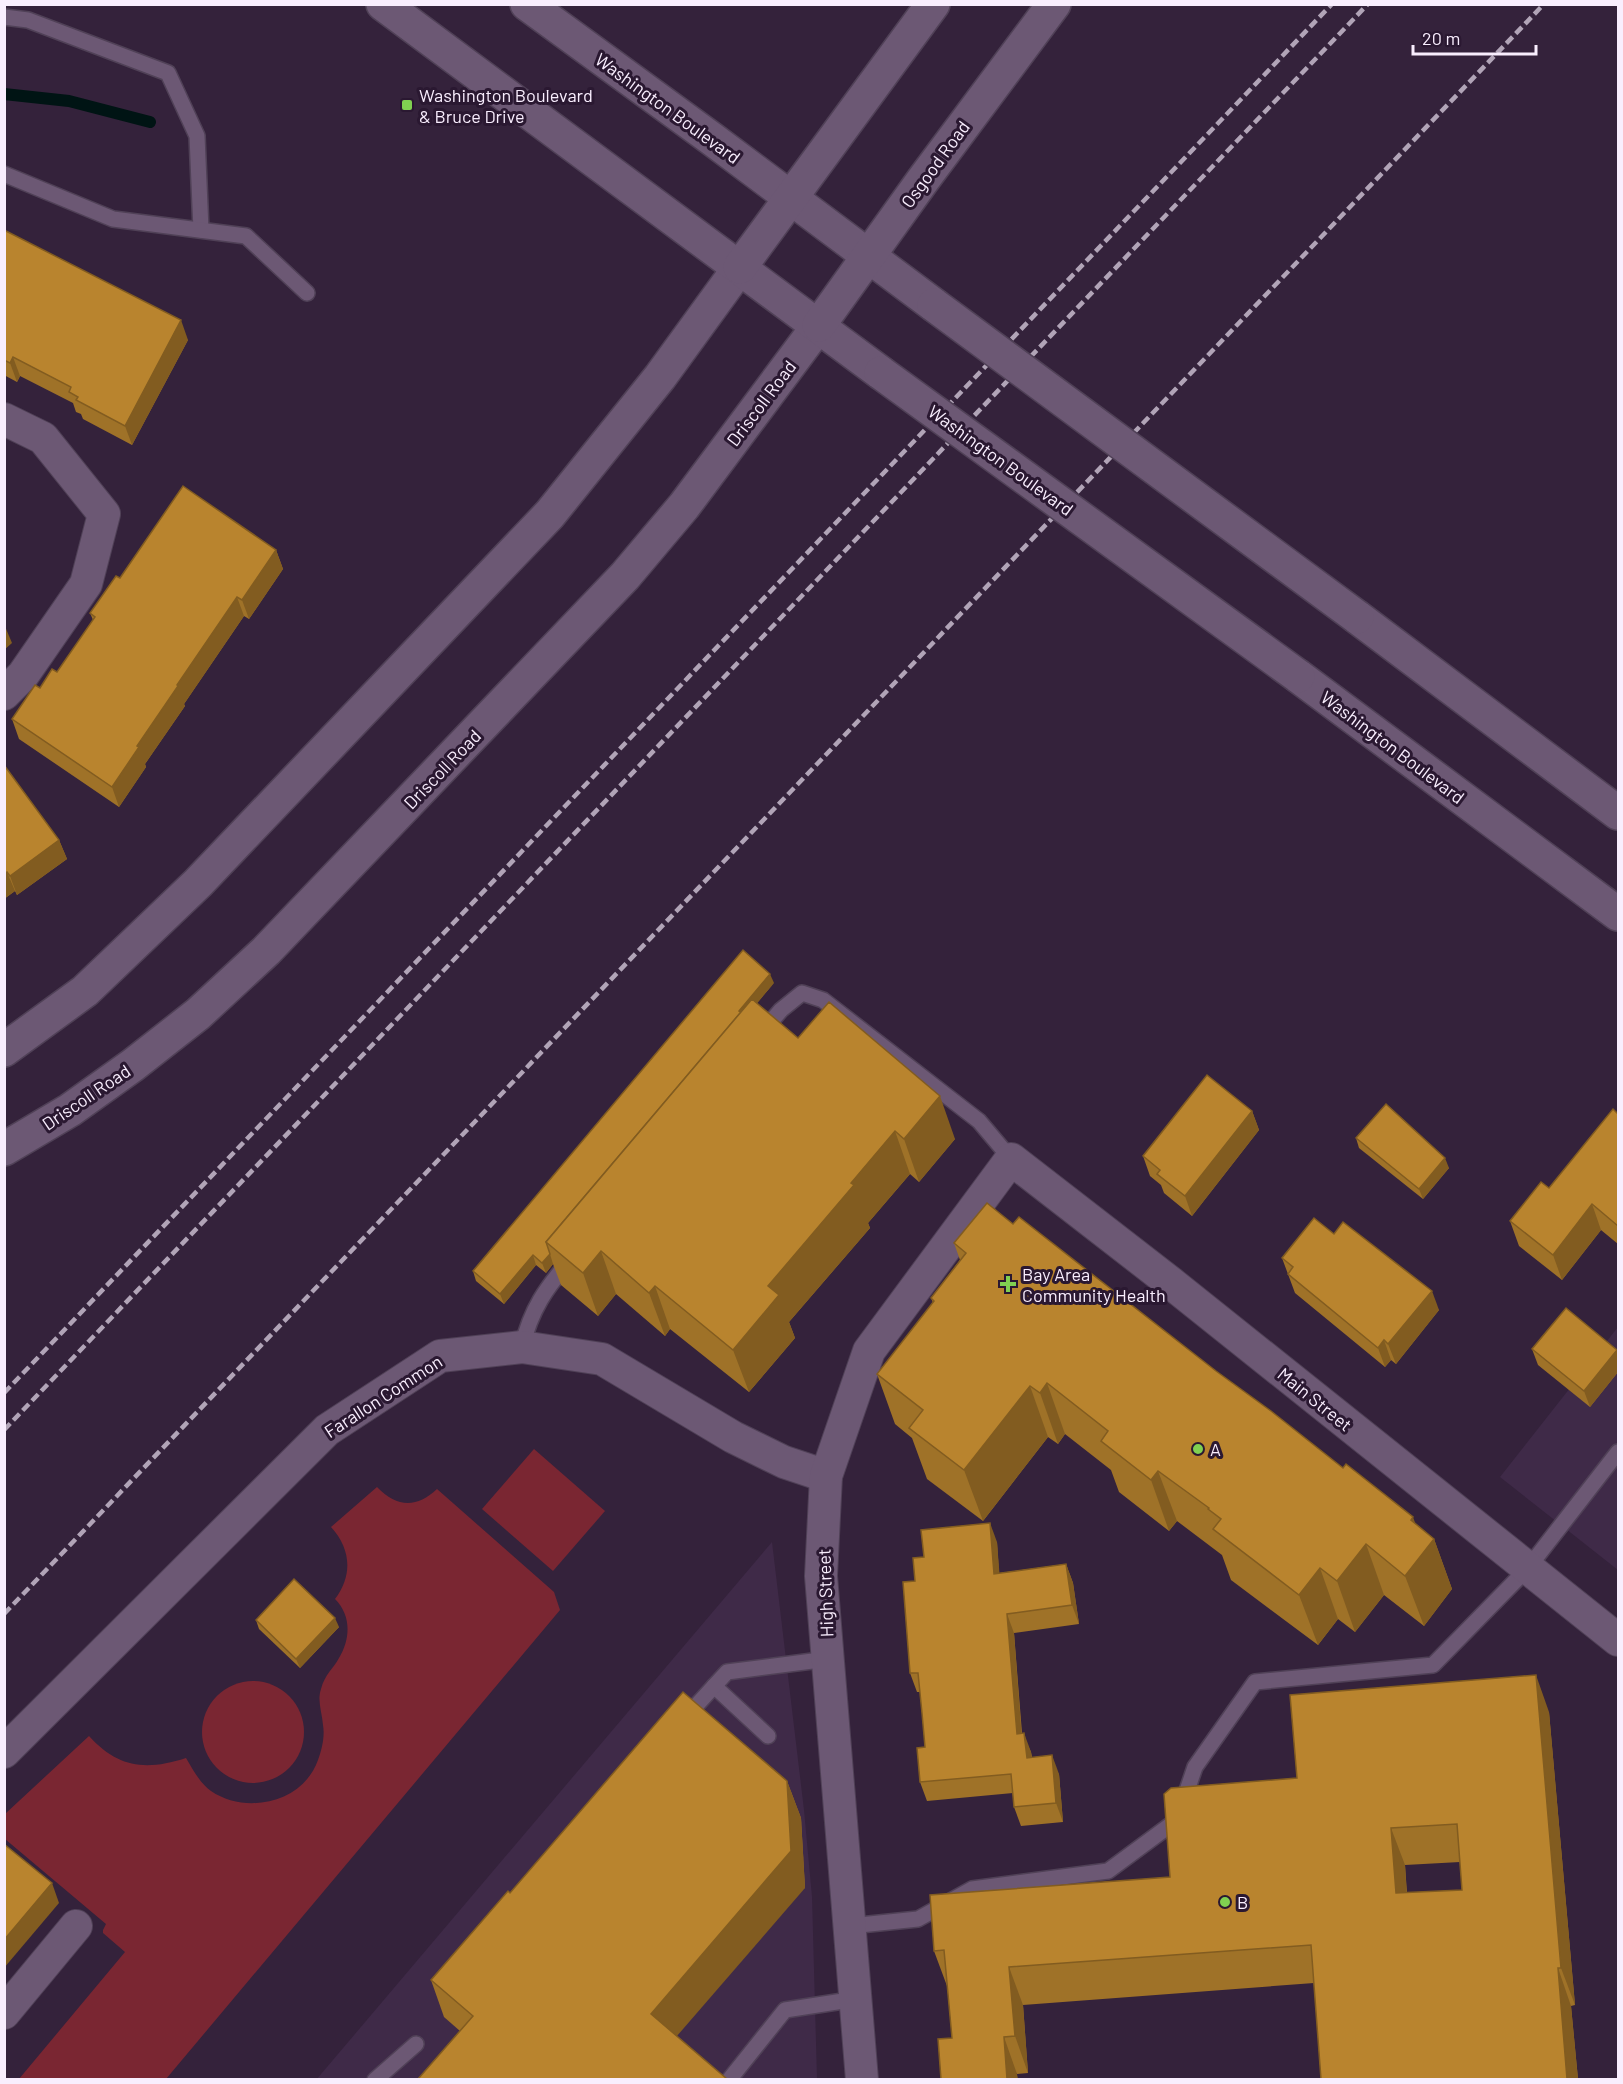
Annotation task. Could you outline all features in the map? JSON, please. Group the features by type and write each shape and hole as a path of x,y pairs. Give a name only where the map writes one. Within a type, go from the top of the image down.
{"main road":[{"name":"Washington Boulevard","path":"383,4 1618,914"},
{"name":"Washington Boulevard","path":"527,4 1358,616 1618,813"},
{"path":"4,1050 85,991 160,921 550,514 654,385 933,4"},
{"name":"Osgood Road","path":"819,325 1054,4"},
{"name":"Driscoll Road","path":"4,1149 70,1110 133,1065 198,1014 266,951 625,576 684,506 819,325"}],"street":[{"path":"4,419 43,438 104,514 86,584 23,675 4,694"},
{"name":"High Street","path":"862,2079 821,1576 826,1476 869,1351 1011,1159"},
{"name":"Main Street","path":"1011,1159 1618,1640"},
{"name":"Farallon Common","path":"4,1752 327,1430 440,1356 522,1347 602,1359 734,1437 784,1462 826,1476"},
{"path":"4,2013 76,1926"}],"lane":[{"path":"4,17 27,20 168,73 196,136 201,230"},
{"path":"4,174 113,219 246,236 308,293"},
{"path":"751,1046 781,1010 802,993 823,1000 980,1121 1011,1159"},
{"path":"522,1347 528,1323 541,1297 578,1251"},
{"path":"850,1926 918,1919 972,1888 1108,1871 1178,1820 1195,1767 1256,1682 1433,1665 1528,1568 1618,1452"},
{"path":"674,1730 727,1672 828,1659"},
{"path":"714,1686 768,1736"},
{"path":"729,2079 785,2010 856,1999"},
{"path":"375,2079 416,2044"}],"shaded area":[{"path":"1618,1327 1618,1570 1500,1477"},
{"path":"534,1449 605,1511 553,1571 482,1509"},
{"path":"377,1487 392,1499 407,1503 422,1500 437,1489 554,1592 560,1610 166,2079 19,2079 125,1952 103,1933 106,1924 5,1839 5,1814 89,1736 111,1755 133,1764 158,1765 186,1758 207,1788 225,1798 240,1802 272,1801 300,1786 311,1775 318,1760 324,1734 320,1693 325,1679 346,1643 348,1627 344,1612 335,1599 345,1581 346,1553 338,1535 331,1527"},
{"path":"772,1542 812,1897 817,2079 316,2080"},
{"path":"253,1681 272,1685 289,1696 300,1713 304,1732 300,1751 289,1768 272,1779 253,1783 234,1779 217,1768 206,1751 202,1732 206,1713 217,1696 234,1685"}],"building":[{"path":"4,230 181,320 125,426 76,400 78,397 69,392 71,387 13,357 10,363 4,360"},
{"path":"183,486 276,550 242,600 237,597 112,787 12,719 35,685 40,688 52,669 57,672 95,617 90,613 116,576 120,578"},
{"path":"4,765 59,840 10,876 7,872 4,874"},
{"path":"743,950 770,974 739,1011 741,1012 546,1242 550,1254 542,1263 533,1255 500,1294 473,1271"},
{"path":"752,999 798,1038 829,1002 940,1096 904,1139 895,1131 851,1183 854,1185 768,1286 779,1295 733,1350 655,1286 649,1293 601,1251 583,1273 546,1242"},
{"path":"1207,1075 1252,1111 1185,1196 1157,1174 1160,1170 1143,1156"},
{"path":"1386,1104 1445,1158 1419,1189 1356,1138"},
{"path":"1613,1109 1618,1114 1618,1226 1592,1204 1553,1255 1510,1221 1541,1182 1549,1188"},
{"name":"A","path":"987,1203 1013,1224 1019,1217 1343,1468 1346,1464 1413,1517 1411,1520 1434,1539 1405,1576 1366,1544 1337,1581 1320,1568 1299,1595 1213,1529 1221,1519 1209,1508 1158,1471 1151,1480 1101,1441 1108,1431 1047,1383 1040,1393 1030,1386 964,1470 909,1428 923,1410 877,1374 934,1301 931,1298 966,1253 954,1243"},
{"path":"1314,1218 1334,1234 1343,1222 1432,1291 1388,1344 1384,1340 1378,1348 1288,1274 1293,1267 1282,1258"},
{"path":"1566,1308 1617,1350 1584,1391 1532,1349"},
{"path":"990,1523 994,1574 1066,1564 1072,1605 1007,1614 1017,1734 1024,1733 1027,1758 1052,1755 1056,1803 1014,1807 1011,1774 920,1782 917,1748 925,1747 918,1673 910,1673 903,1582 915,1581 913,1558 924,1557 921,1530"},
{"path":"294,1579 335,1618 296,1659 256,1620"},
{"path":"1536,1675 1561,1968 1558,1968 1567,2079 1321,2079 1311,1945 1009,1967 1015,2036 1004,2037 1007,2079 941,2079 938,2039 952,2038 944,1950 934,1951 930,1895 1170,1877 1164,1794 1171,1788 1297,1778 1290,1695","holes":["1457,1824 1462,1890 1396,1893 1391,1828"]},
{"path":"683,1692 787,1781 791,1851 651,2014 727,2079 418,2079 473,2016 431,1980 508,1891 510,1893"},
{"path":"4,1844 52,1883 4,1940"}],"waterway":[{"path":"4,94 69,101 150,122"}],"railway":[{"path":"4,1393 1332,4"},
{"path":"4,1430 1368,4"},
{"path":"4,1614 1544,4"}],"place":[{"name":"Washington Boulevard & Bruce Drive","path":"407,105"},
{"name":"Bay Area Community Health","path":"1008,1284"},
{"name":"A","path":"1198,1449"},
{"name":"B","path":"1225,1902"}]}
